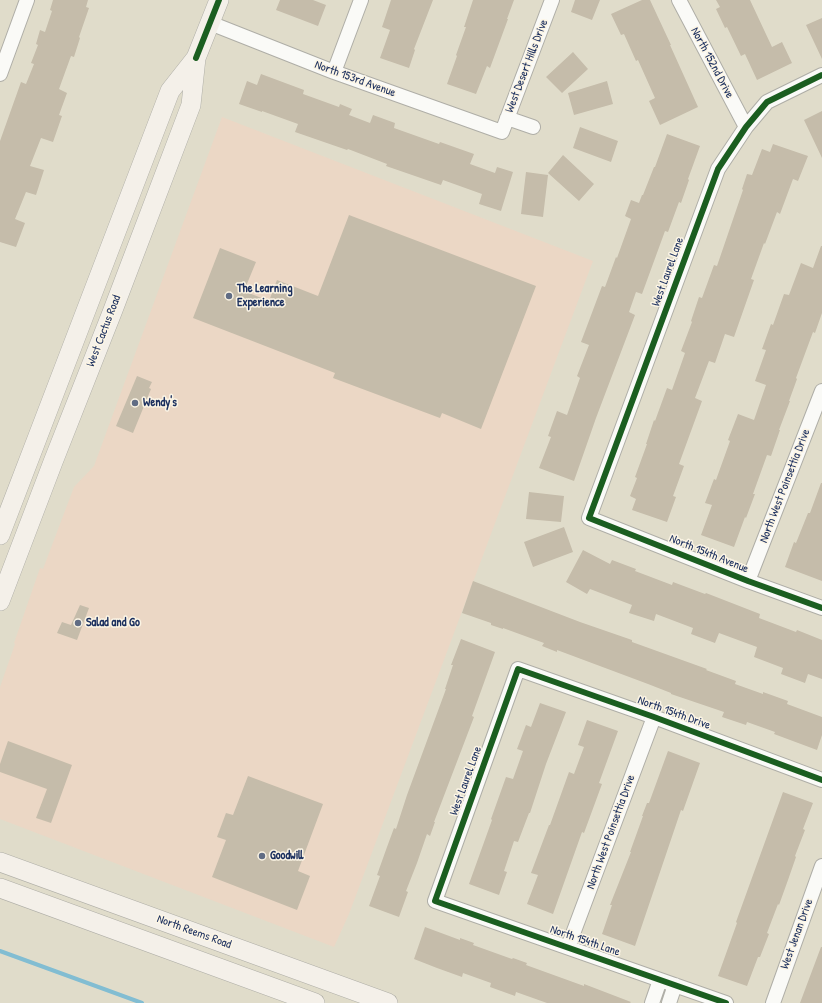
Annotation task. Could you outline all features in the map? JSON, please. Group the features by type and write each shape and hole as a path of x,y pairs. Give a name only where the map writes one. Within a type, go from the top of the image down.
{"main road":[{"name":"West Cactus Road","path":"0,601 52,462 113,310 191,105 196,58 219,0"},
{"name":"West Cactus Road","path":"0,535 170,91 196,58"},
{"path":"113,310 105,299 104,290 131,216 130,194"},
{"path":"38,436 52,462"},
{"name":"North Reems Road","path":"0,862 388,1003"},
{"name":"North Reems Road","path":"0,888 315,1003"},
{"path":"287,993 296,970"}],"street":[{"path":"0,74 27,0"},
{"path":"334,72 361,0"},
{"name":"West Desert Hills Drive","path":"502,132 552,0"},
{"name":"North 152nd Drive","path":"679,0 746,127"},
{"name":"North 153rd Avenue","path":"210,23 334,72 502,132"},
{"name":"West Laurel Lane","path":"589,518 718,169 746,127 767,102 822,75"},
{"path":"507,118 533,127"},
{"name":"North West Poinsettia Drive","path":"748,581 822,391"},
{"name":"North 154th Avenue","path":"589,518 748,581 822,608"},
{"name":"West Laurel Lane","path":"435,901 518,669"},
{"name":"North 154th Drive","path":"518,669 654,717 822,780"},
{"name":"North West Poinsettia Drive","path":"568,947 654,717"},
{"name":"West Jenan Drive","path":"773,1003 822,866"},
{"name":"North 154th Lane","path":"435,901 726,1003"},
{"path":"652,1003 660,980"},
{"path":"669,1003 675,985"}],"shaded area":[{"path":"222,117 593,261 349,914 334,947 0,819 0,687 40,568 43,569 74,487 94,466"}],"building":[{"path":"53,0 88,0 86,7 89,8 74,57 71,56 59,89 67,93 59,115 62,116 53,142 41,138 30,166 44,170 36,195 26,192 15,219 25,223 16,247 0,242 0,141 21,82 26,84 34,64 31,63 38,45 36,44 40,30 45,32 52,11 50,10"},
{"path":"280,0 313,0 326,5 318,26 276,10"},
{"path":"391,0 433,0 414,49 415,50 409,68 380,58 390,30 382,27"},
{"path":"473,0 514,0 490,68 487,66 476,94 447,84 466,27 464,27"},
{"path":"575,0 600,0 592,20 571,12"},
{"path":"642,0 650,0 698,107 660,125 649,101 655,98 638,60 636,61 624,34 621,35 611,14"},
{"path":"716,0 750,0 772,47 782,42 792,63 757,80 745,54 741,56 727,27 725,28 716,9 720,7"},
{"path":"822,18 822,59 806,25"},
{"path":"573,52 588,69 562,93 546,77"},
{"path":"261,74 304,90 303,94 339,107 340,104 352,109 349,115 370,123 373,115 395,123 394,128 439,144 440,142 474,154 470,164 495,173 497,167 513,172 501,211 479,204 482,194 443,180 441,185 386,166 387,164 348,149 347,150 295,132 298,124 239,104 247,81 257,85"},
{"path":"607,81 613,104 574,115 568,93"},
{"path":"822,111 822,158 804,120"},
{"path":"580,127 618,141 611,162 573,148"},
{"path":"667,134 700,146 681,203 679,202 668,232 665,231 642,294 636,292 629,312 635,315 574,481 539,468 551,437 548,436 557,411 567,415 580,378 577,376 589,345 581,342 602,286 605,287 616,257 617,258 631,219 625,216 631,200 639,203 655,167"},
{"path":"773,144 808,156 798,181 793,179 780,214 777,212 765,244 764,243 751,279 754,280 734,337 725,334 715,363 709,361 695,398 702,401 679,464 684,466 673,496 676,497 667,522 632,510 636,499 630,496 637,478 635,477 654,420 655,421 667,388 672,390 685,353 681,351 692,322 691,321 699,297 702,298 714,265 717,266 747,174 752,175 762,149 770,152"},
{"path":"563,155 594,184 579,201 548,173"},
{"path":"526,172 548,175 543,217 521,214"},
{"path":"349,215 536,286 481,429 442,413 440,418 333,378 335,373 193,318 220,248 256,262 244,291 269,301 277,280 318,296"},
{"path":"821,246 822,313 815,333 813,332 796,378 797,379 790,401 771,456 767,455 753,494 755,494 734,547 701,535 712,505 705,503 714,479 716,480 730,441 728,440 738,414 754,420 766,385 755,381 766,350 762,349 771,324 773,325 784,294 789,295 801,263 813,268"},
{"name":"Wendy's","path":"137,376 152,382 149,388 151,389 133,433 116,426"},
{"path":"821,483 822,581 785,567 794,542 796,543 808,513 810,513"},
{"path":"529,492 564,496 561,522 526,519"},
{"path":"564,527 573,552 533,567 524,542"},
{"path":"583,550 610,564 612,560 636,569 635,571 672,585 673,582 705,594 706,593 760,614 759,618 822,640 822,679 808,674 805,683 781,674 783,668 754,657 757,647 719,633 715,643 691,634 693,628 656,614 654,621 629,613 632,605 590,589 587,594 566,582"},
{"path":"473,581 707,669 706,670 736,681 735,684 788,701 787,704 822,717 822,735 817,750 747,722 746,725 722,717 724,712 671,694 557,650 557,652 542,646 544,643 491,625 491,623 462,613"},
{"name":"Salad and Go","path":"80,605 89,608 77,640 57,633 62,622 71,625"},
{"path":"461,639 495,652 472,716 474,717 430,836 427,834 406,891 408,892 399,917 369,906 380,876 377,875 394,828 396,829 446,689 453,665 451,665"},
{"path":"540,703 566,712 546,764 530,813 518,842 514,841 504,871 507,872 499,895 469,884 506,777 513,779 523,751 517,749 526,725 531,727"},
{"path":"587,720 618,731 599,783 602,784 584,833 582,832 553,914 527,904 538,875 531,873 569,772 574,774 584,747 578,745"},
{"path":"8,741 72,765 51,823 36,818 47,789 0,772 0,764"},
{"path":"668,751 700,763 683,811 681,810 635,946 602,934 612,905 610,905 631,852 642,816 647,803 649,803"},
{"name":"Goodwill","path":"248,776 323,804 298,871 310,876 297,910 212,877 226,840 217,837 226,813 233,815"},
{"path":"783,792 813,803 803,829 805,830 788,880 767,933 769,934 747,986 718,976"},
{"path":"425,927 460,940 460,938 474,943 473,945 527,963 526,965 584,986 584,984 631,1002 547,1003 516,992 515,996 490,987 491,983 463,973 462,977 437,968 414,959"},
{"path":"821,947 822,1003 800,1003"}],"waterway":[{"path":"0,951 142,1003"}],"cycle path":[{"path":"196,58 219,0"},
{"path":"822,75 767,102 746,127 718,169 589,518 748,581 822,608"},
{"path":"726,1003 435,901 518,669 654,717 822,780"}],"place":[{"name":"The Learning Experience","path":"229,296"},
{"name":"Wendy's","path":"135,403"},
{"name":"Salad and Go","path":"78,623"},
{"name":"Goodwill","path":"262,856"}]}
